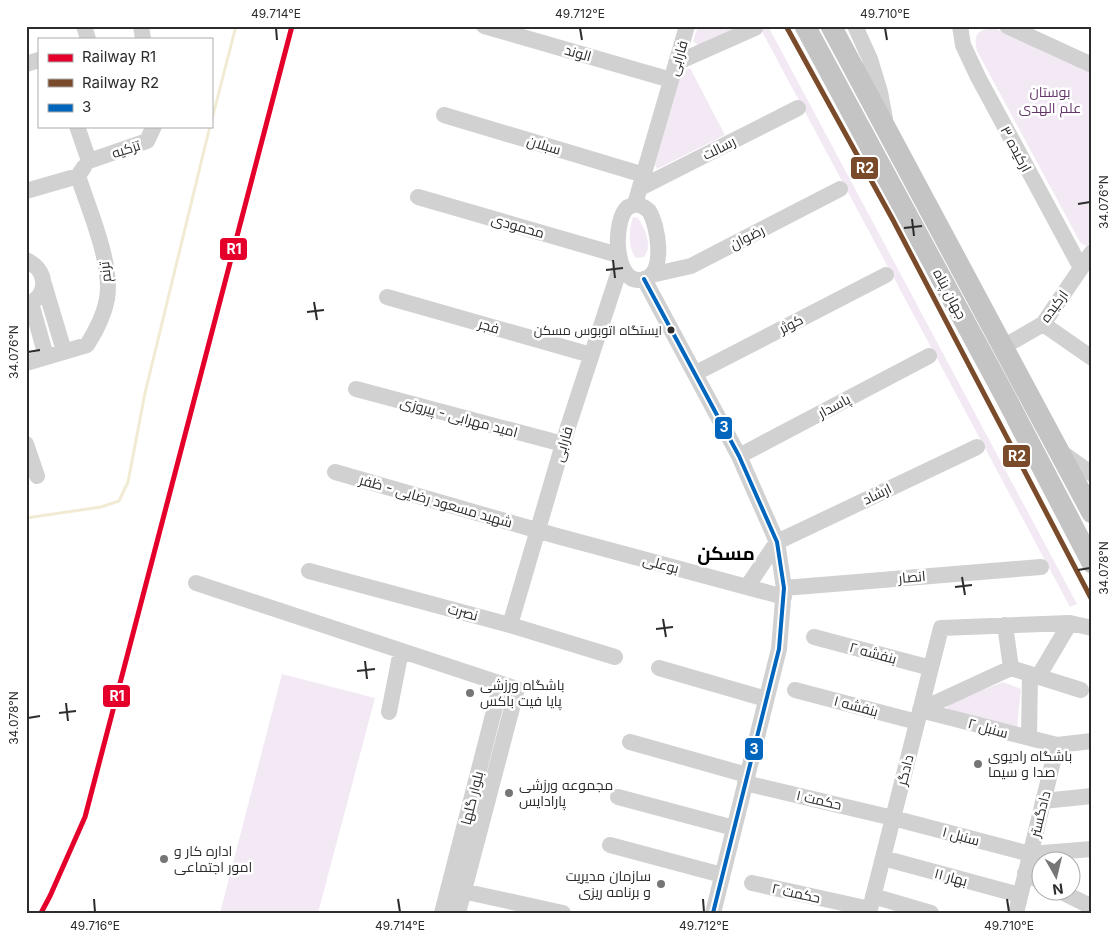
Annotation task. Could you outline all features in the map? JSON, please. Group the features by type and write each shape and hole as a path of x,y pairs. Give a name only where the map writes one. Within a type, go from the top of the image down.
{"main road":[{"name":"جهان پناه","path":"805,26 1002,390 1092,563"},
{"name":"جهان پناه","path":"831,26 1092,512"}],"street":[{"path":"84,26 88,38"},
{"name":"الوند","path":"484,26 671,80"},
{"name":"فارابی","path":"510,625 537,530 620,260 619,234 623,216 628,208 635,204 687,26"},
{"path":"855,26 870,59 880,92 888,134"},
{"name":"ارکیده ۳","path":"960,26 963,45 978,77 1088,258"},
{"path":"1007,26 1092,65"},
{"path":"676,63 755,28"},
{"path":"26,64 38,60"},
{"name":"رسالت","path":"642,181 798,108"},
{"name":"سبلان","path":"444,115 642,181"},
{"path":"26,191 78,176 89,161 79,128"},
{"name":"تزکیه","path":"89,161 147,142 153,128"},
{"name":"ترنم","path":"64,351 87,345 98,327 107,298 107,265 78,176"},
{"name":"رضوان","path":"647,277 691,266 840,189"},
{"name":"محمودی","path":"418,197 620,260 631,277 647,277"},
{"path":"635,204 644,207 649,212 656,237 658,260 647,277 739,456 778,542 784,592 779,649 713,913"},
{"name":"ارکیده","path":"1004,347 1042,324 1088,258"},
{"path":"26,260 33,263 43,276 64,351 26,363"},
{"name":"کوثر","path":"696,373 886,275"},
{"path":"44,284 38,298 29,304 46,356"},
{"name":"فجر","path":"387,297 591,355"},
{"path":"1042,324 1092,358"},
{"name":"پاسدار","path":"739,456 929,356"},
{"name":"امید مهرابی - پیروزی","path":"356,390 563,444"},
{"path":"26,444 37,476"},
{"name":"ارشاد","path":"778,542 977,447"},
{"path":"1059,450 1092,474"},
{"name":"شهید مسعود رضایی - ظفر","path":"335,472 537,530"},
{"name":"بوعلی","path":"537,530 747,587 784,592"},
{"path":"747,587 778,542"},
{"name":"انصار","path":"784,592 1041,567"},
{"name":"نصرت","path":"309,571 510,625 615,657"},
{"path":"196,582 401,651 389,712"},
{"path":"1029,738 1034,675 1070,623"},
{"path":"1011,668 1005,626 1070,623 1092,628"},
{"name":"دادگر","path":"871,906 941,628 1005,626"},
{"name":"بنفشه ۲","path":"814,637 931,668"},
{"name":"بلوار گلها","path":"401,651 509,686 456,890 442,913"},
{"path":"660,668 766,700"},
{"path":"919,716 1011,668 1081,690"},
{"name":"بنفشه ۱","path":"795,690 919,716"},
{"name":"سنبل ۲","path":"919,716 1057,745"},
{"path":"1057,745 1092,741"},
{"name":"حکمت ۱","path":"630,742 746,779 893,818"},
{"name":"دادگستر","path":"1030,852 1057,745"},
{"path":"1043,801 1092,796"},
{"path":"618,797 734,828"},
{"name":"سنبل ۱","path":"893,818 1030,854"},
{"path":"610,846 722,875"},
{"name":"سنبل ۱","path":"1061,852 1092,850"},
{"name":"دادگستر","path":"1016,913 1030,854"},
{"name":"بهار ۱۱","path":"882,858 1020,895"},
{"path":"1025,873 1030,876"},
{"name":"حکمت ۲","path":"752,883 871,906 931,913"},
{"path":"456,890 563,913"},
{"name":"بلوار گلها","path":"456,890 458,913"},
{"path":"1080,901 1092,907"}],"green space":[{"path":"698,26 742,26 698,45 693,41"},
{"path":"759,26 768,26 1077,604 1070,607"},
{"name":"بوستان علم الهدی","path":"987,29 996,29 1092,72 1092,241 1086,246 1080,242 977,51 976,36"},
{"path":"690,68 725,135 657,169 655,164 682,72"},
{"path":"633,217 638,218 647,237 648,248 644,257 636,258 631,249 630,232"},
{"path":"282,674 375,698 318,913 220,913"},
{"path":"1003,682 1021,689 1017,728 947,710 947,704"}],"waterway":[{"path":"212,119 236,26"},
{"path":"26,518 101,507 119,501 128,482 145,393 210,128"}],"railway":[{"path":"786,26 893,220 1092,600"}],"rail line":[{"name":"R1","path":"41,913 85,817 292,26"},
{"name":"R2","path":"786,26 893,220 1092,600"}],"transit line":[{"name":"3","path":"644,279 739,456 777,542 784,588 779,649 713,913"}],"place":[{"name":"ایستگاه اتوبوس مسکن","path":"671,330"},
{"name":"باشگاه ورزشی پایا فیت باکس","path":"470,693"},
{"name":"باشگاه رادیوی صدا و سیما","path":"978,764"},
{"name":"مجموعه ورزشی پارادایس","path":"509,793"},
{"name":"اداره کار و امور اجتماعی","path":"164,859"},
{"name":"سازمان مدیریت و برنامه ریزی","path":"661,884"}],"district":[{"name":"مسکن","path":"726,553"}]}
